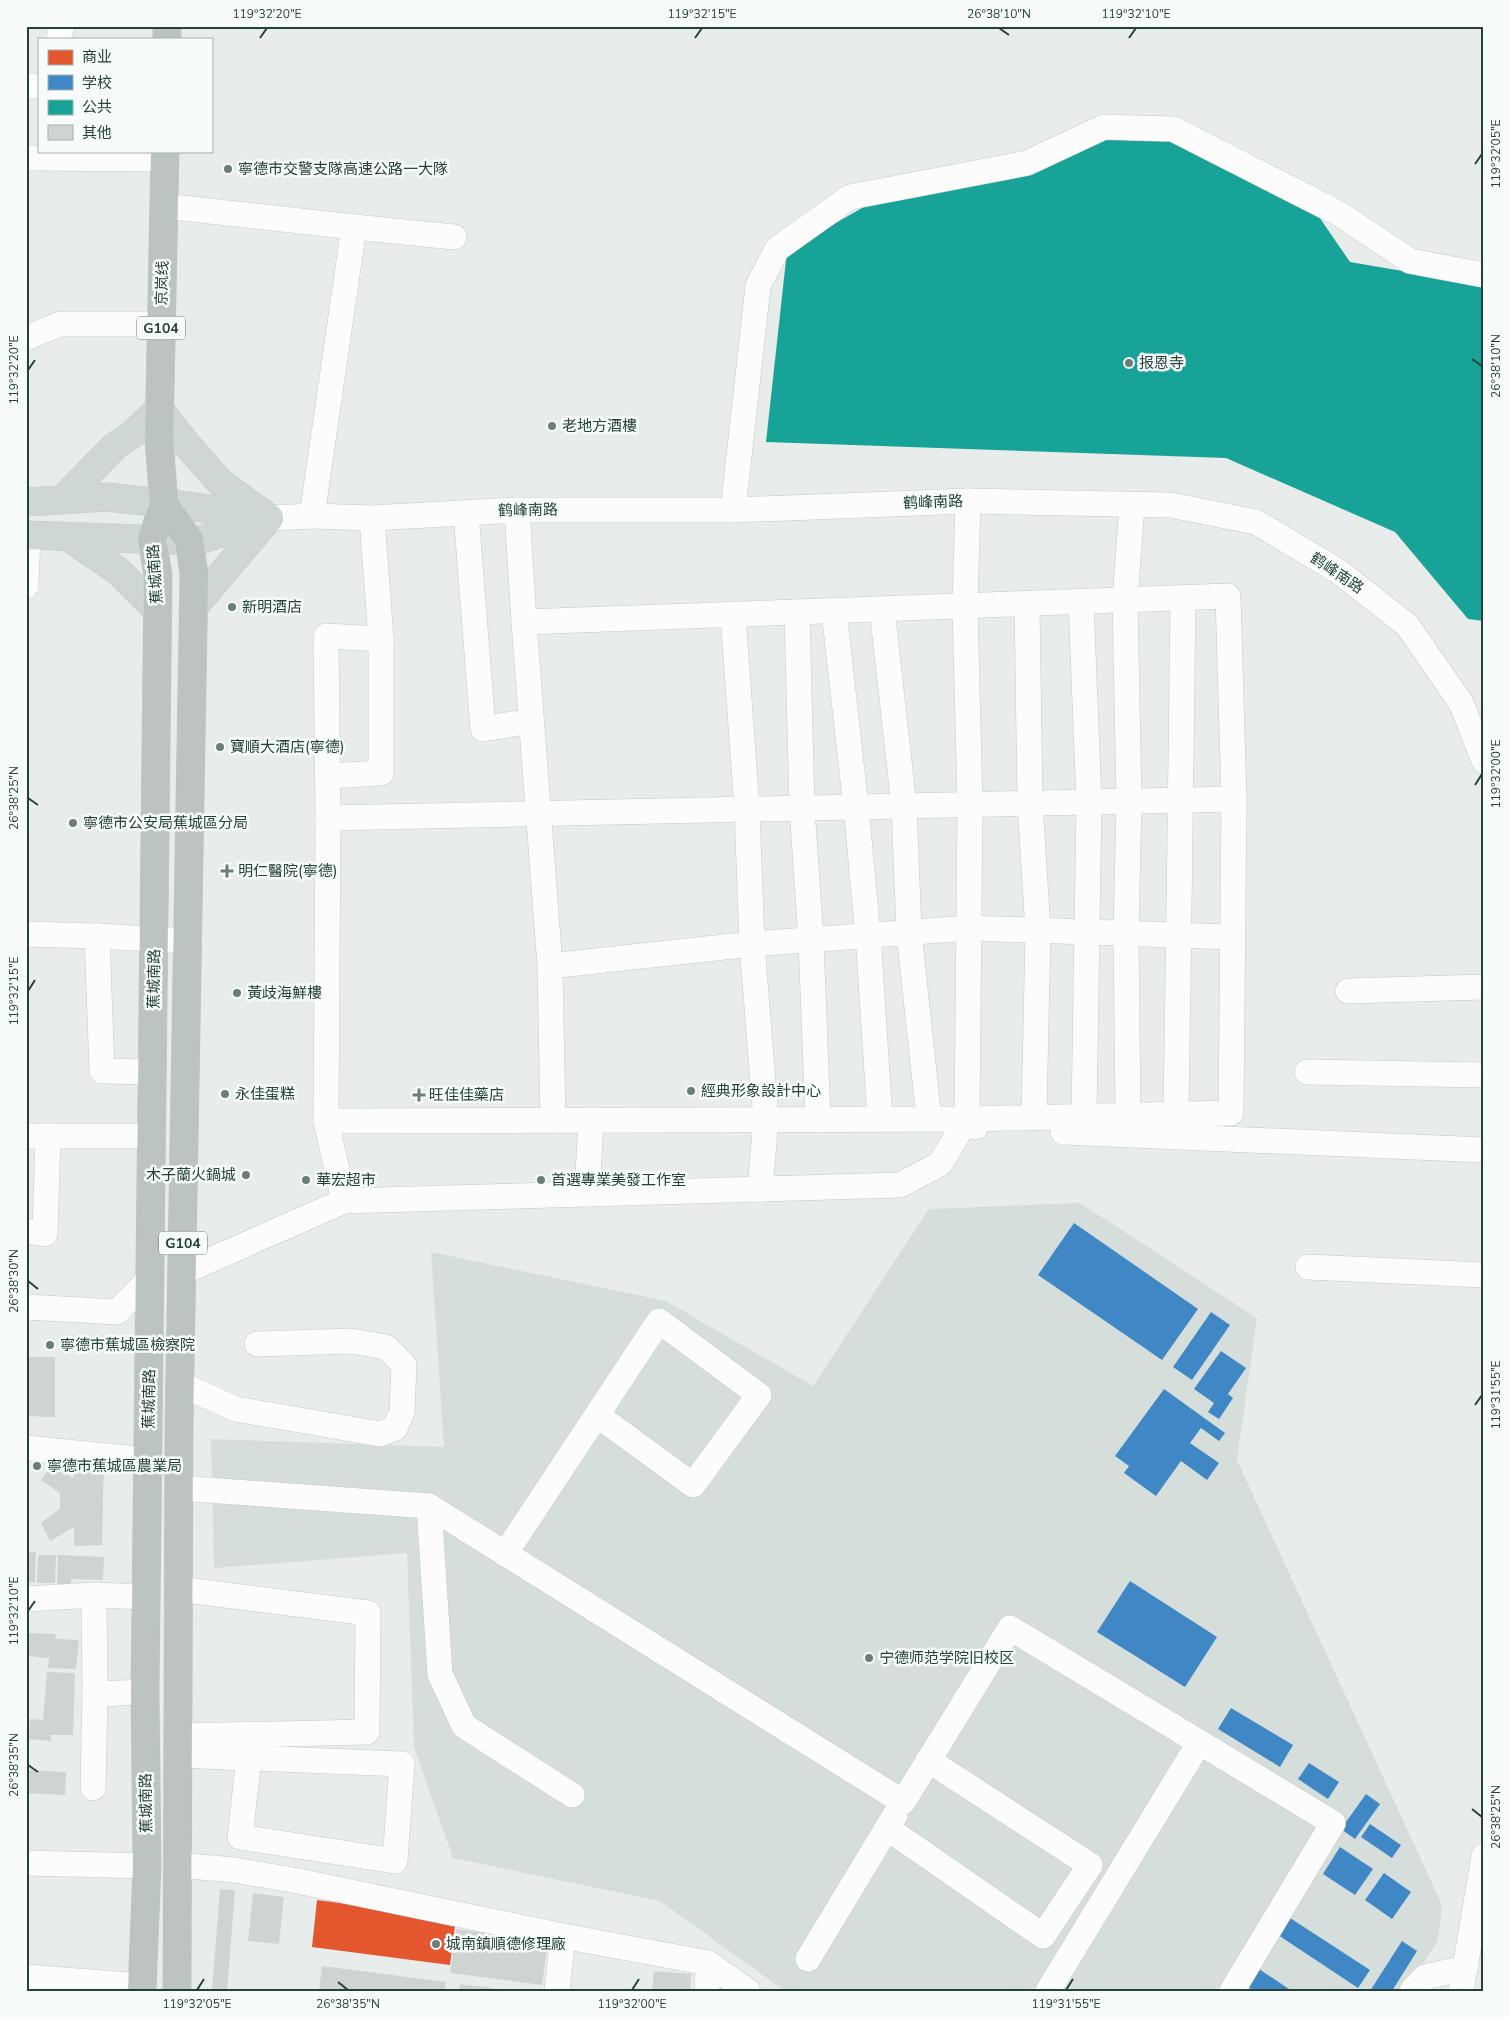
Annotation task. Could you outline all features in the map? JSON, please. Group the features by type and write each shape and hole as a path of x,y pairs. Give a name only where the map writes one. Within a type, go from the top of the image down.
{"highway":[{"name":"京岚线","path":"164,504 159,440 159,409 165,155"},
{"name":"蕉城南路","path":"142,1988 147,1866 145,1692 158,611 158,575 152,540 164,504"},
{"name":"蕉城南路","path":"164,504 189,540 194,574 180,1384 177,1991"}],"main road":[{"path":"62,500 115,446 133,434 159,409 187,445 220,482 269,518"},
{"path":"26,502 108,497 269,518"},
{"path":"27,535 197,541 269,518"},
{"path":"193,608 269,518"},
{"path":"67,536 118,571 158,611"}],"street":[{"path":"733,510 758,286 777,249 850,197 1027,163 1104,127 1173,129 1338,212 1410,261 1484,275"},
{"path":"26,158 165,155"},
{"path":"164,206 454,237"},
{"path":"312,516 354,226"},
{"path":"26,338 60,324 161,324"},
{"path":"183,1272 344,1201 900,1185 940,1164 966,1119 970,928 970,804 965,606 968,501"},
{"name":"鹤峰南路","path":"269,518 312,516 372,518 517,510 733,510 968,501 1170,505 1256,522 1338,571 1407,625 1461,703 1483,754"},
{"path":"1128,1115 1126,934 1129,801 1124,600 1132,504"},
{"path":"517,510 550,966 553,1120"},
{"path":"466,512 483,729 532,721"},
{"path":"328,776 381,773 381,639 372,518"},
{"path":"26,586 27,535"},
{"path":"326,1121 966,1119 1231,1113 1234,799 1228,596 524,622"},
{"path":"1176,1114 1182,800 1183,598"},
{"path":"1081,602 1089,802 1084,1116"},
{"path":"1027,604 1030,803 1038,930 1034,1118"},
{"path":"882,609 904,806 909,932 930,1119"},
{"path":"834,611 868,935 880,1119"},
{"path":"797,612 802,808 811,940 818,1120"},
{"path":"733,615 747,809 752,944 766,1120 760,1189"},
{"path":"344,1201 326,1121 328,776 326,636 381,639"},
{"path":"328,818 1234,799"},
{"path":"550,966 752,944 970,928 1232,937"},
{"path":"26,934 188,941"},
{"path":"97,936 102,1071 152,1072"},
{"path":"1348,991 1484,987"},
{"path":"1307,1072 1484,1075"},
{"path":"966,1119 977,1128 1484,1150"},
{"path":"587,1194 591,1120"},
{"path":"26,1231 45,1234 37,1136 152,1136"},
{"path":"1308,1267 1484,1274"},
{"path":"26,1306 117,1312 150,1278"},
{"path":"505,1554 659,1321 759,1394 693,1485 597,1415"},
{"path":"180,1384 236,1409 380,1434 395,1428 402,1412 404,1365 386,1347 351,1341 257,1344"},
{"path":"26,1448 148,1460"},
{"path":"179,1488 429,1506 903,1802"},
{"path":"429,1506 440,1674 464,1726 572,1795"},
{"path":"177,1745 366,1732 368,1613 178,1589"},
{"path":"93,1788 95,1694 94,1595"},
{"path":"26,1599 94,1595 146,1597"},
{"path":"808,1959 1010,1628 1333,1823 1232,1991"},
{"path":"95,1694 145,1692"},
{"path":"1048,1991 1199,1743"},
{"path":"177,1745 249,1758 402,1764 395,1861 240,1837"},
{"path":"234,1870 240,1837 249,1758"},
{"path":"887,1828 1043,1936 1090,1865 928,1760"},
{"path":"1412,1991 1425,1977 1463,1980 1481,1894 1484,1856"},
{"path":"26,1863 147,1866"},
{"path":"178,1865 234,1870 708,1963 748,1991"},
{"path":"557,1991 563,1936"},
{"path":"707,1991 708,1963"},
{"path":"26,1978 142,1988"}],"shaded area":[{"name":"宁德师范学院旧校区","path":"1080,1203 1257,1318 1237,1460 1442,1905 1438,1940 1405,1991 785,1991 660,1901 453,1858 414,1747 407,1553 214,1568 211,1439 444,1447 431,1252 666,1301 813,1386 929,1209"}],"building: 商业":[{"path":"317,1900 456,1918 450,1965 312,1947"}],"building: 学校":[{"path":"1074,1223 1198,1309 1162,1360 1038,1275"},
{"path":"1211,1312 1230,1325 1192,1380 1173,1367"},
{"path":"1221,1351 1246,1368 1228,1394 1233,1398 1219,1419 1208,1412 1214,1403 1194,1389"},
{"path":"1164,1389 1225,1433 1219,1441 1201,1428 1190,1443 1219,1463 1207,1480 1181,1461 1156,1496 1124,1473 1129,1466 1115,1456"},
{"path":"1130,1581 1217,1637 1185,1687 1097,1632"},
{"path":"1231,1708 1293,1745 1280,1767 1218,1729"},
{"path":"1309,1763 1339,1782 1328,1799 1298,1779"},
{"path":"1366,1794 1380,1804 1355,1839 1341,1829"},
{"path":"1370,1824 1401,1845 1392,1858 1361,1837"},
{"path":"1340,1847 1373,1869 1355,1895 1323,1874"},
{"path":"1384,1873 1411,1892 1392,1919 1365,1900"},
{"path":"1287,1916 1370,1970 1358,1988 1275,1933"},
{"path":"1402,1941 1417,1951 1392,1991 1370,1991"},
{"path":"1256,1967 1292,1991 1254,1991 1245,1985"}],"building: 公共":[{"name":"报恩寺","path":"1138,132 1291,176 1350,262 1484,285 1484,621 1468,619 1395,532 1226,458 766,442 787,251 923,173"}],"building: 其他":[{"path":"26,1357 55,1357 55,1417 26,1416"},
{"path":"76,1460 104,1460 102,1545 74,1546 74,1527 50,1541 41,1523 60,1509 60,1493 41,1480 52,1464 73,1478"},
{"path":"26,1552 36,1552 35,1582 26,1582"},
{"path":"38,1555 56,1555 55,1583 37,1583"},
{"path":"58,1555 104,1557 103,1580 71,1579 71,1585 57,1584"},
{"path":"26,1633 56,1634 55,1639 79,1640 76,1669 48,1668 49,1658 26,1656"},
{"path":"47,1672 75,1673 73,1735 51,1735 51,1741 29,1739 30,1719 43,1720"},
{"path":"26,1770 66,1772 65,1795 26,1793"},
{"path":"220,1889 235,1890 227,1991 212,1990"},
{"path":"253,1893 284,1897 279,1944 248,1941"},
{"path":"456,1929 548,1941 542,1985 450,1973"},
{"path":"322,1966 446,1982 445,1991 319,1991"},
{"path":"654,1971 691,1974 690,1991 652,1991"},
{"path":"460,1984 507,1990 507,1991 459,1991"}],"place":[{"name":"寧德市交警支隊高速公路一大隊","path":"228,169"},
{"name":"报恩寺","path":"1129,363"},
{"name":"老地方酒樓","path":"552,426"},
{"name":"新明酒店","path":"232,607"},
{"name":"寶順大酒店(寧德)","path":"220,747"},
{"name":"寧德市公安局蕉城區分局","path":"73,823"},
{"name":"明仁醫院(寧德)","path":"227,871"},
{"name":"黃歧海鮮樓","path":"237,993"},
{"name":"經典形象設計中心","path":"691,1091"},
{"name":"永佳蛋糕","path":"225,1094"},
{"name":"旺佳佳藥店","path":"419,1095"},
{"name":"木子蘭火鍋城","path":"246,1175"},
{"name":"華宏超市","path":"306,1180"},
{"name":"首選專業美發工作室","path":"541,1180"},
{"name":"寧德市蕉城區檢察院","path":"50,1345"},
{"name":"寧德市蕉城區農業局","path":"37,1466"},
{"name":"宁德师范学院旧校区","path":"869,1658"},
{"name":"城南鎮順德修理廠","path":"436,1944"}]}
